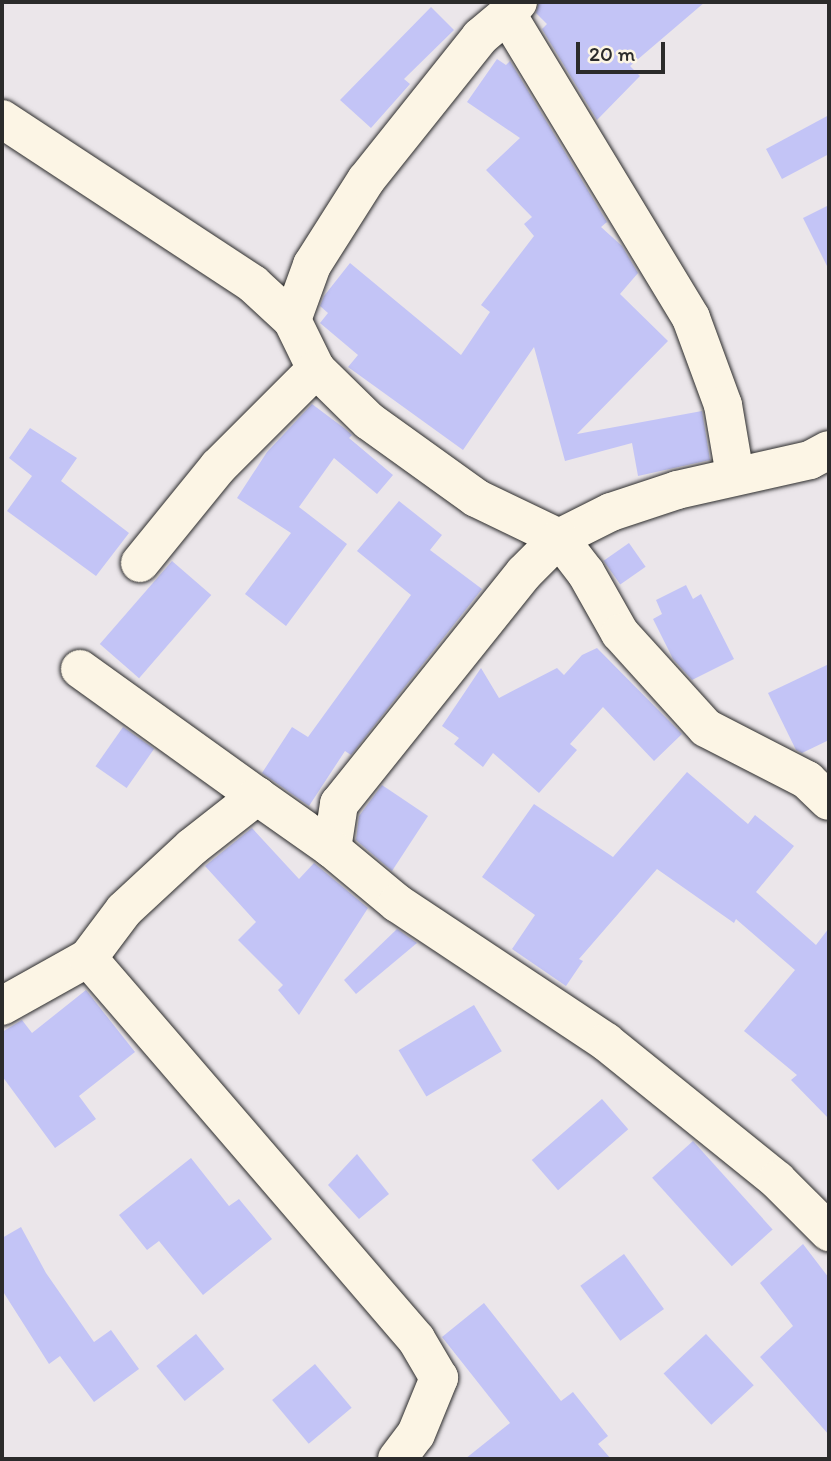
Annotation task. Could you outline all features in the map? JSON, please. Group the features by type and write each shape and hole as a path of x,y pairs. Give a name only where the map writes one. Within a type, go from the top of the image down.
{"street":[{"path":"292,320 312,265 366,180 480,37 513,8 691,318 723,405 735,475"},
{"path":"2,119 253,284 292,320 316,369 369,421 477,498 559,538 586,573 620,633 660,682 706,728 807,780 829,801"},
{"path":"140,563 218,467 316,369"},
{"path":"332,849 339,804 524,573 559,538 611,512 735,475 810,460 829,450"},
{"path":"80,669 332,849 397,903 606,1042 777,1180 829,1232"},
{"path":"2,1006 88,958 124,910 192,847 257,796"},
{"path":"88,958 416,1339 439,1378 416,1434 397,1459"}],"building":[{"path":"539,2 705,2 630,66 640,76 597,120 542,29 547,24 536,13"},
{"path":"431,7 454,30 404,79 410,84 371,128 340,100"},
{"path":"497,59 506,65 510,61 607,222 601,227 622,246 638,273 620,294 668,341 577,434 702,411 710,460 638,476 632,443 565,461 534,347 463,450 348,367 358,355 320,323 328,313 320,306 324,296 350,263 461,355 490,312 481,305 534,236 524,224 532,217 486,170 520,138 467,102"},
{"path":"829,115 829,154 782,179 766,149"},
{"path":"829,205 829,270 803,218"},
{"path":"312,404 352,435 349,438 393,475 377,494 334,458 299,507 347,544 286,626 245,594 291,533 237,498 267,452"},
{"path":"30,428 77,458 61,481 129,533 96,576 7,511 32,476 9,458"},
{"path":"399,501 442,535 430,550 482,589 351,755 345,751 309,806 262,773 292,727 308,737 411,595 357,551"},
{"path":"629,543 646,567 620,585 604,561"},
{"path":"172,561 211,595 139,678 100,644"},
{"path":"686,585 693,599 701,594 734,659 692,680 673,659 653,619 662,614 656,600"},
{"path":"597,648 682,734 654,761 603,707 570,744 577,750 539,793 493,753 483,767 454,744 459,738 442,726 481,668 499,698 557,668 564,675 582,655"},
{"path":"829,664 829,740 802,753 796,750 768,693"},
{"path":"123,727 154,749 127,788 95,766"},
{"path":"687,772 748,824 755,815 794,846 756,892 816,945 829,928 829,1119 791,1080 797,1075 744,1031 795,970 736,919 734,923 657,869 579,959 583,961 566,986 512,949 535,915 482,877 534,804 613,857"},
{"path":"382,785 428,816 392,871 356,840 359,816"},
{"path":"252,828 299,879 314,863 368,908 299,1015 278,990 283,985 238,940 256,922 205,866"},
{"path":"397,929 417,943 356,994 344,980"},
{"path":"86,990 135,1052 79,1096 96,1119 55,1148 2,1076 2,1032 22,1020 32,1033"},
{"path":"474,1005 502,1051 426,1097 399,1050"},
{"path":"602,1099 628,1129 558,1190 532,1160"},
{"path":"693,1141 773,1229 732,1266 652,1178"},
{"path":"357,1154 389,1194 359,1219 328,1185"},
{"path":"191,1158 229,1206 239,1199 272,1239 203,1295 159,1241 147,1250 119,1215"},
{"path":"21,1227 46,1273 94,1342 111,1330 139,1369 94,1402 60,1356 49,1364 2,1290 2,1238"},
{"path":"803,1244 829,1278 829,1435 760,1357 793,1326 760,1283"},
{"path":"624,1254 664,1309 620,1341 580,1286"},
{"path":"484,1303 561,1401 573,1392 608,1436 598,1444 611,1459 465,1459 510,1423 442,1337"},
{"path":"196,1334 224,1369 185,1401 156,1366"},
{"path":"706,1334 754,1385 711,1425 664,1374"},
{"path":"315,1364 352,1408 309,1444 272,1400"}]}
